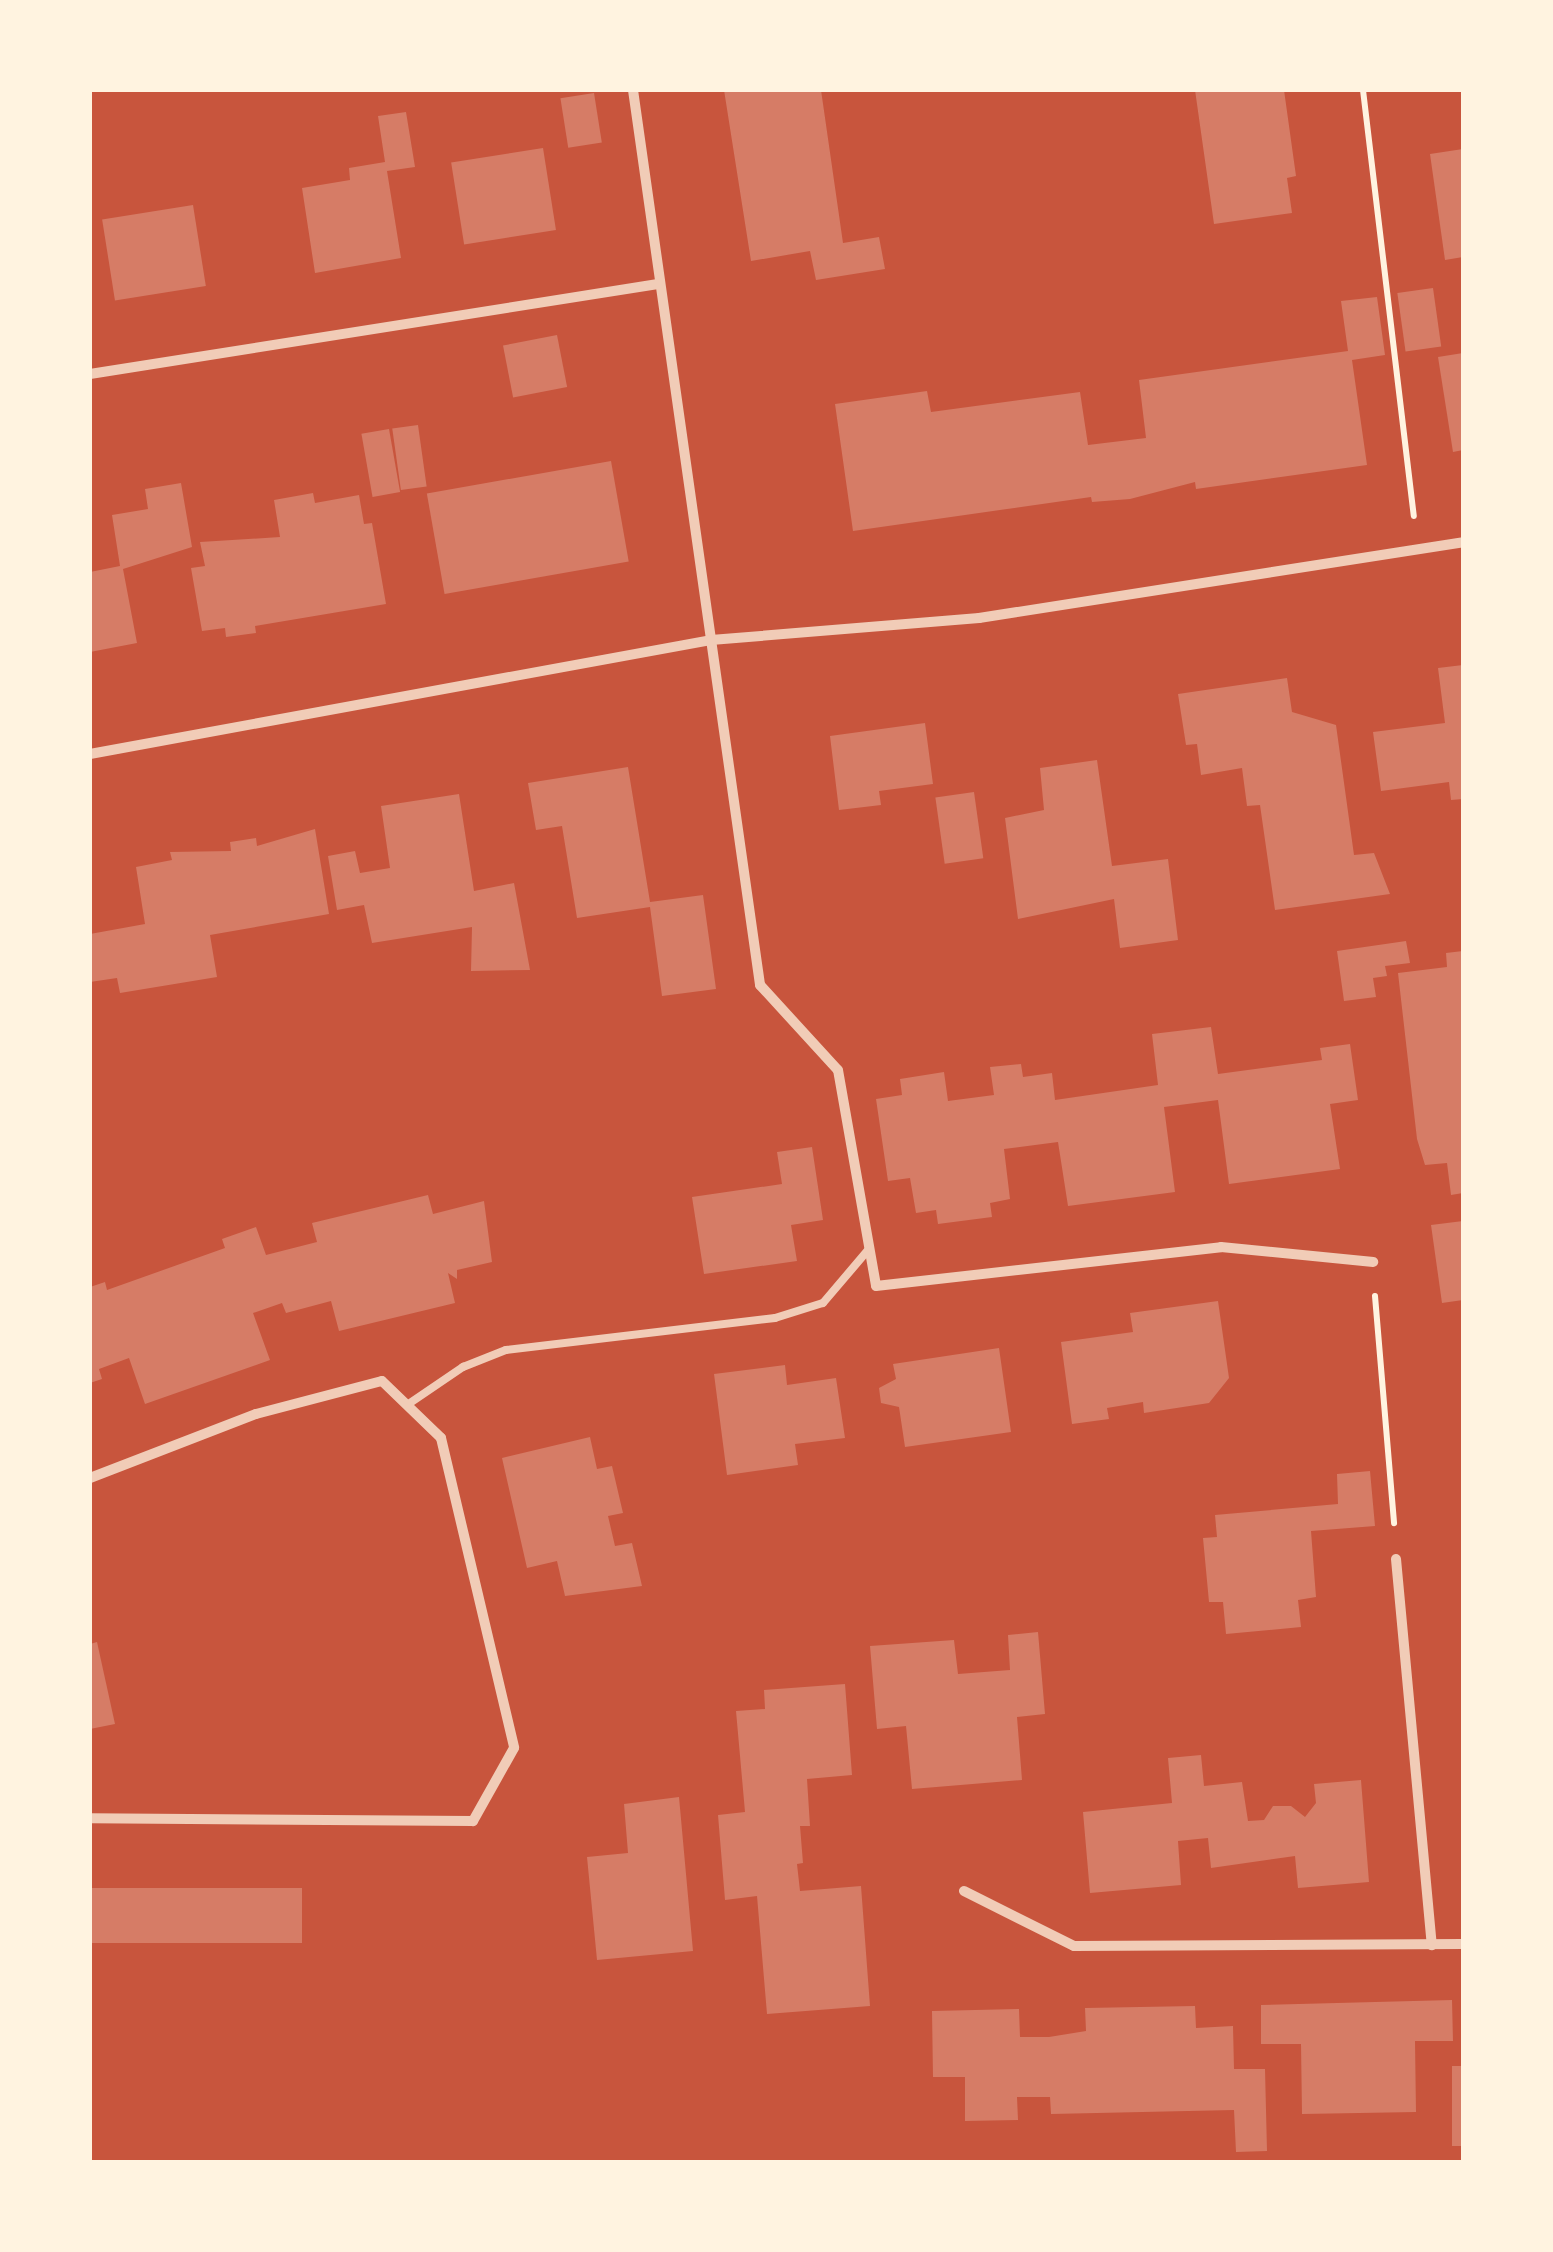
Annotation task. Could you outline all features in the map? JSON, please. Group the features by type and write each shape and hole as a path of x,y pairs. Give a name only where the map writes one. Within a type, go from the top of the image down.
{"street":[{"path":"633,90 760,986 838,1070 876,1286 1220,1247 1372,1262"},
{"path":"90,374 658,284"},
{"path":"90,754 711,640 979,618 1463,542"},
{"path":"90,1478 256,1414 382,1381 441,1438 514,1748 473,1821 90,1818"},
{"path":"1396,1559 1432,1945"},
{"path":"964,1891 1074,1946 1463,1944"}],"lane":[{"path":"407,1405 463,1367 506,1350 774,1318 823,1303 870,1249"}],"path":[{"path":"1363,90 1418,549"},
{"path":"1372,1262 1396,1559"}],"building":[{"path":"724,90 821,90 843,243 879,237 885,269 816,280 810,251 751,261"},
{"path":"1195,90 1284,90 1296,176 1287,178 1292,213 1214,224"},
{"path":"594,93 602,142 568,148 560,98"},
{"path":"406,112 415,167 387,171 401,258 315,273 302,188 350,180 349,168 385,162 378,116"},
{"path":"543,148 556,230 464,245 451,163"},
{"path":"1463,149 1463,257 1445,260 1430,154"},
{"path":"193,205 206,286 115,300 102,219"},
{"path":"1433,288 1441,346 1406,351 1397,293"},
{"path":"1377,297 1385,355 1352,360 1367,465 1196,489 1195,482 1130,499 1092,502 1091,497 853,531 835,404 927,391 931,412 1080,392 1088,445 1146,438 1139,380 1348,351 1341,301"},
{"path":"557,335 567,387 513,398 503,345"},
{"path":"1463,353 1463,450 1453,452 1438,357"},
{"path":"418,425 427,486 401,490 392,429"},
{"path":"389,429 400,492 373,497 361,434"},
{"path":"611,461 629,561 445,594 427,493"},
{"path":"181,483 192,547 123,569 137,643 90,652 90,572 120,566 112,515 148,509 145,489"},
{"path":"313,493 315,503 359,495 364,524 372,523 386,604 255,626 256,633 226,637 225,628 202,631 191,568 205,566 200,542 280,537 274,500"},
{"path":"1463,665 1463,799 1451,800 1449,782 1381,791 1373,732 1445,723 1438,668"},
{"path":"1287,678 1292,712 1336,725 1354,855 1374,853 1390,894 1275,910 1260,805 1247,806 1242,768 1201,775 1197,744 1186,745 1178,694"},
{"path":"925,723 933,784 879,791 881,805 839,810 830,736"},
{"path":"1097,760 1112,866 1168,859 1178,940 1120,948 1114,899 1018,919 1005,818 1044,810 1040,768"},
{"path":"628,767 650,902 703,895 716,989 662,996 650,907 577,918 562,826 536,830 528,783"},
{"path":"974,792 983,858 945,864 935,797"},
{"path":"459,794 474,891 514,883 530,970 471,971 472,927 372,943 364,905 337,910 328,856 355,851 360,873 390,868 381,806"},
{"path":"315,829 329,914 210,935 217,977 120,993 117,978 90,982 90,934 145,924 136,867 172,860 170,852 231,851 230,842 256,838 257,846"},
{"path":"1406,941 1410,963 1385,966 1387,976 1373,978 1376,997 1344,1001 1337,951"},
{"path":"1463,951 1463,1193 1451,1195 1447,1163 1425,1165 1417,1139 1398,973 1447,967 1446,953"},
{"path":"1211,1027 1218,1074 1322,1060 1320,1048 1350,1044 1358,1100 1330,1104 1340,1169 1229,1184 1218,1100 1164,1107 1175,1192 1068,1206 1058,1142 1004,1149 1010,1199 990,1203 992,1217 938,1224 936,1210 916,1213 910,1178 888,1181 876,1099 902,1095 900,1079 944,1072 948,1101 994,1095 990,1067 1021,1064 1023,1077 1052,1073 1055,1100 1158,1085 1152,1034"},
{"path":"812,1147 823,1220 791,1225 797,1261 704,1274 692,1197 782,1184 777,1152"},
{"path":"428,1195 433,1214 484,1201 492,1262 457,1270 457,1279 448,1273 455,1303 339,1331 331,1301 286,1313 282,1303 253,1313 270,1360 145,1404 129,1358 99,1369 102,1379 90,1383 90,1287 105,1282 107,1290 225,1248 222,1239 256,1227 266,1255 317,1242 312,1223"},
{"path":"1463,1221 1463,1300 1442,1303 1431,1225"},
{"path":"1218,1301 1229,1378 1209,1403 1144,1413 1143,1402 1107,1408 1109,1419 1072,1424 1061,1342 1133,1332 1130,1313"},
{"path":"999,1348 1011,1432 905,1447 899,1407 881,1403 879,1388 896,1379 893,1364"},
{"path":"785,1365 787,1385 836,1378 845,1438 795,1444 798,1465 727,1475 714,1374"},
{"path":"590,1437 597,1469 612,1466 623,1513 608,1516 615,1546 632,1543 642,1586 565,1596 557,1561 527,1568 502,1458"},
{"path":"1370,1471 1375,1526 1311,1531 1316,1597 1298,1600 1301,1627 1226,1634 1223,1602 1209,1602 1203,1538 1217,1537 1215,1515 1338,1504 1337,1474"},
{"path":"1038,1632 1045,1714 1017,1717 1022,1780 912,1789 906,1726 877,1729 870,1646 954,1640 958,1674 1010,1670 1008,1635"},
{"path":"97,1642 115,1724 90,1729 90,1644"},
{"path":"845,1684 852,1775 807,1779 810,1826 800,1826 803,1863 797,1864 800,1891 861,1886 870,2006 767,2014 757,1896 725,1900 718,1815 745,1812 736,1711 765,1709 764,1690"},
{"path":"1201,1755 1204,1786 1242,1782 1248,1821 1264,1820 1273,1806 1291,1806 1305,1817 1316,1803 1314,1784 1361,1780 1369,1882 1298,1888 1295,1856 1211,1868 1208,1838 1178,1841 1181,1885 1090,1893 1083,1812 1172,1803 1168,1758"},
{"path":"679,1797 693,1951 597,1960 587,1857 628,1853 624,1804"},
{"path":"90,1888 302,1888 302,1943 90,1943"},
{"path":"1452,2000 1453,2041 1415,2041 1416,2112 1302,2114 1301,2044 1261,2044 1261,2005"},
{"path":"1195,2006 1196,2028 1233,2026 1234,2069 1265,2069 1267,2151 1236,2152 1234,2110 1051,2114 1050,2097 1017,2097 1018,2120 965,2121 965,2077 933,2077 932,2011 1019,2009 1020,2037 1049,2037 1086,2031 1085,2008"},
{"path":"1452,2066 1463,2066 1463,2146 1452,2146"}]}
